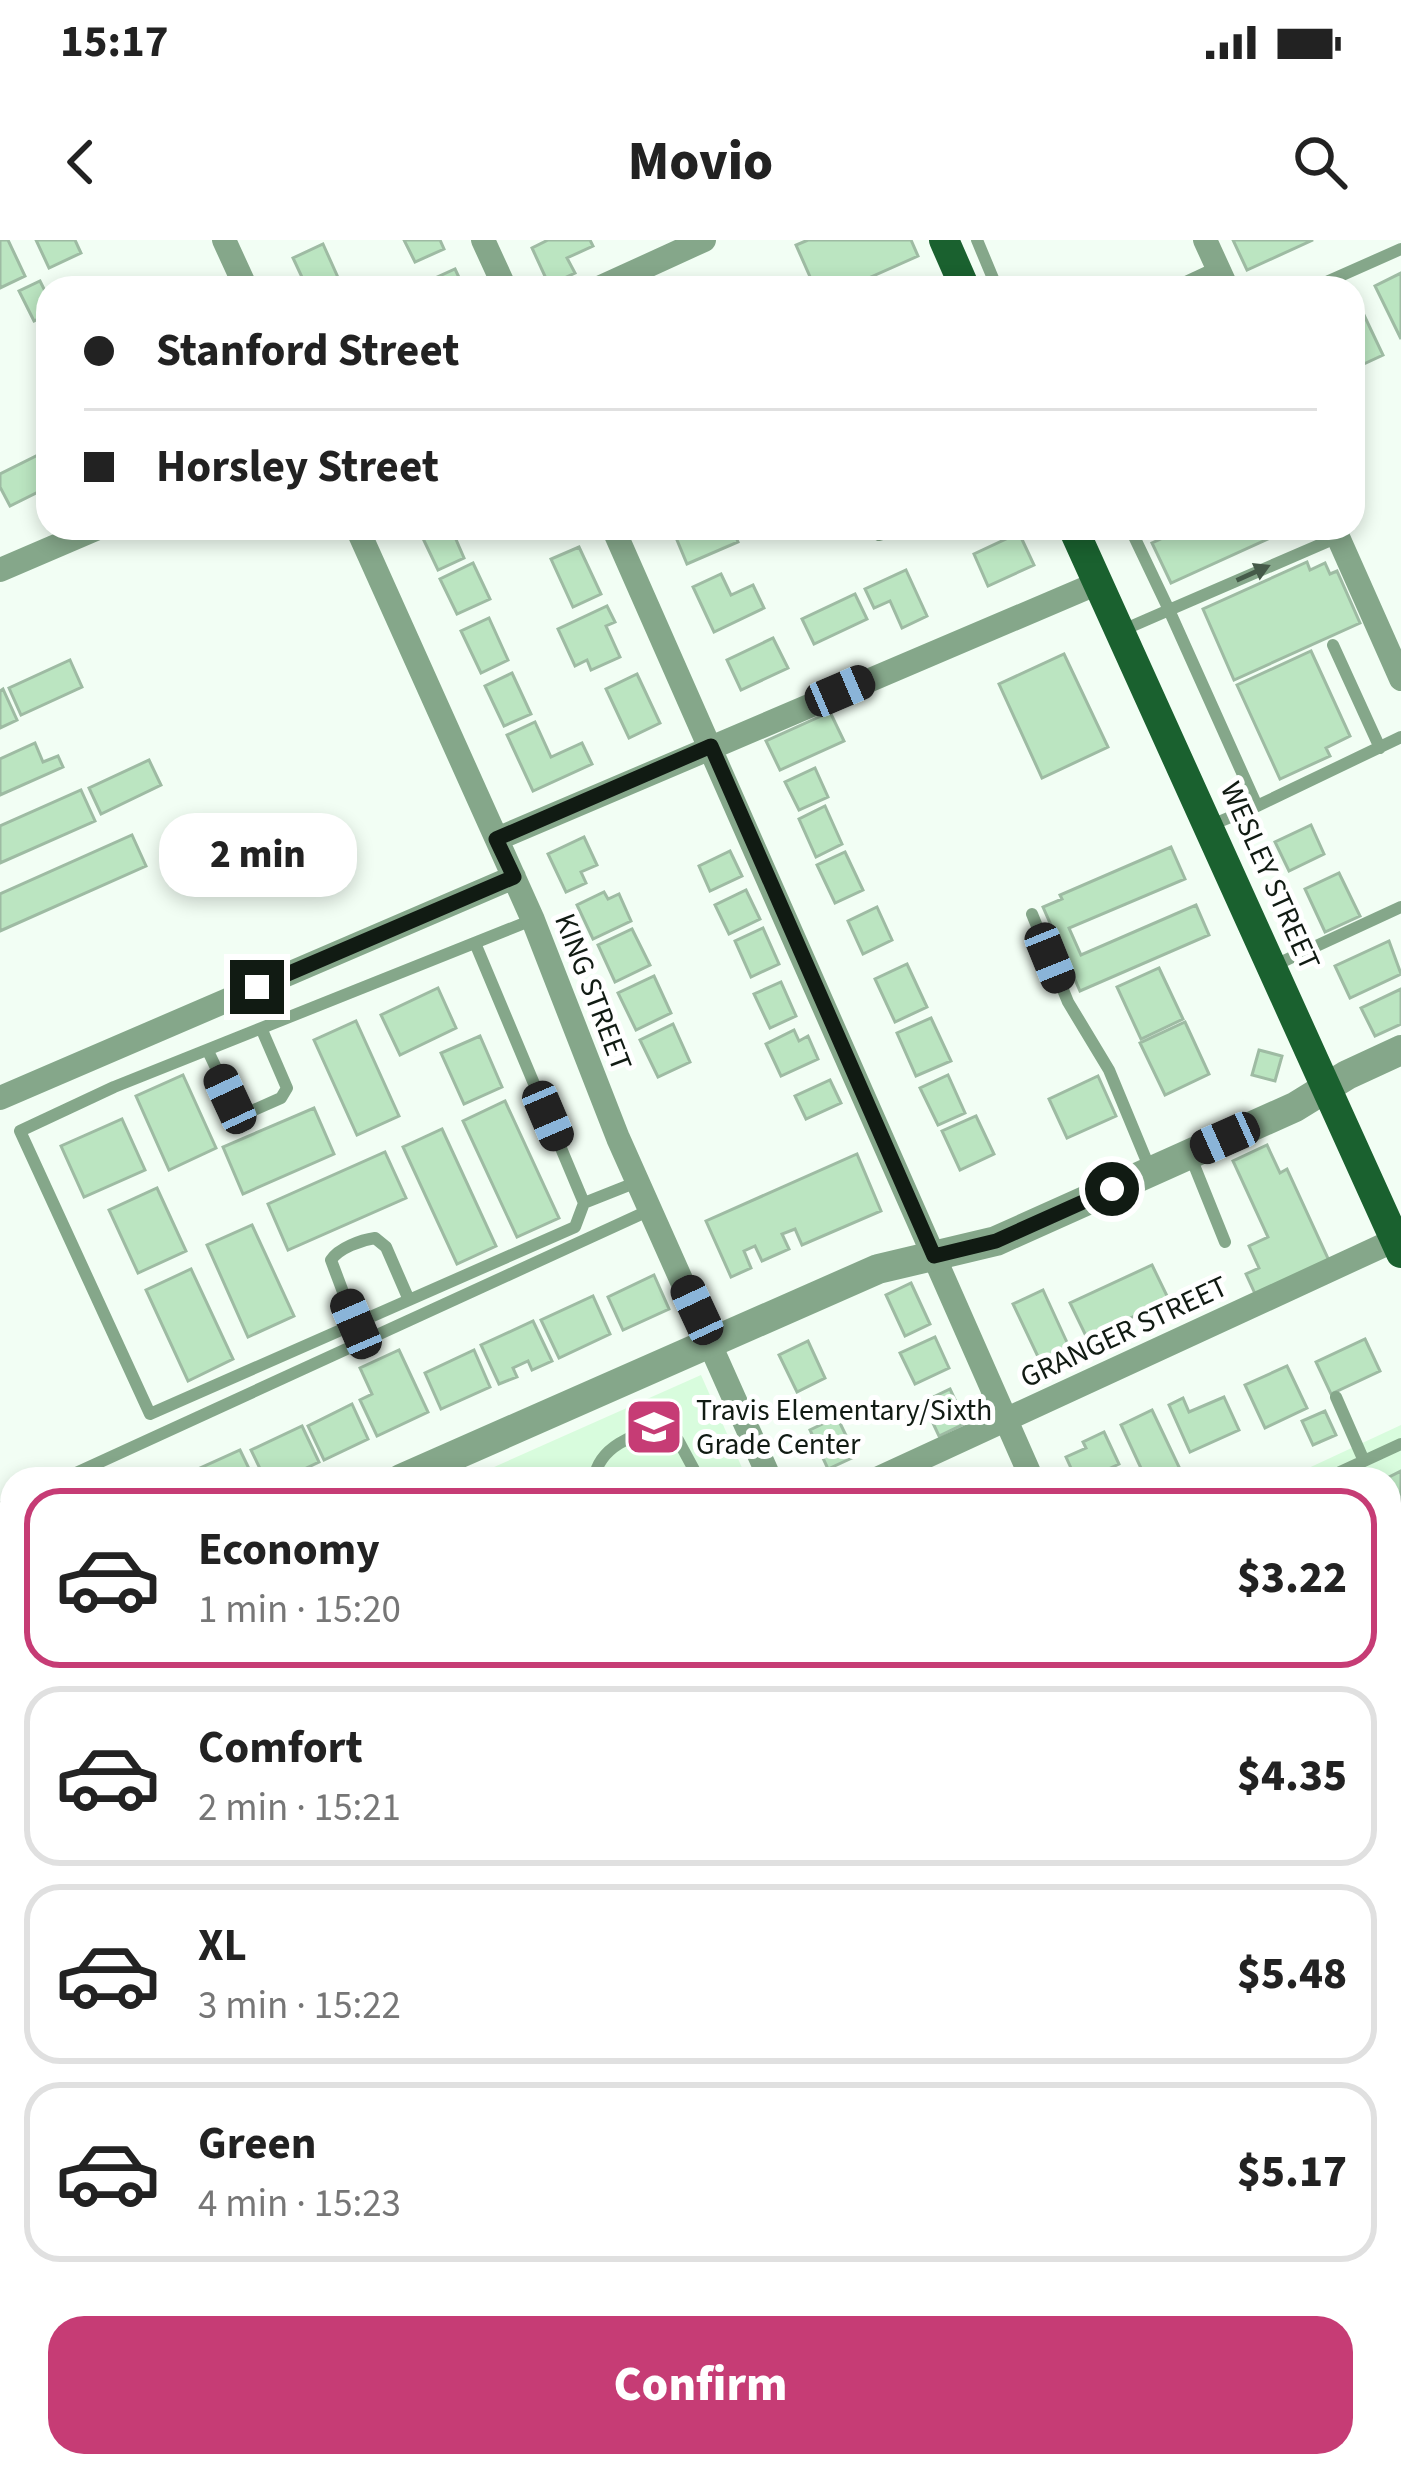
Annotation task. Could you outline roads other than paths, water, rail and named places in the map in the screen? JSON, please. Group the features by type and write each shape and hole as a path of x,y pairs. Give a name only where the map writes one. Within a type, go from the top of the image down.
{"main road":[{"path":"944,240 960,276"},
{"name":"WESLEY STREET","path":"1085,540 1098,583 1398,1247"}],"street":[{"path":"224,240 241,276"},
{"path":"483,240 500,276"},
{"path":"625,276 704,240"},
{"path":"1205,240 1221,276"},
{"path":"0,570 70,540"},
{"name":"KING STREET","path":"362,540 533,920 638,1182 765,1467"},
{"path":"619,540 1024,1467"},
{"path":"1340,540 1401,679"},
{"path":"496,839 1098,583"},
{"path":"0,1098 514,877"},
{"path":"451,1467 878,1269 996,1241 1295,1107 1401,1050"},
{"name":"GRANGER STREET","path":"904,1467 1398,1247"}],"lane":[{"path":"977,240 992,276"},
{"path":"1339,276 1401,249"},
{"path":"1136,540 1257,806"},
{"path":"1120,632 1319,540"},
{"path":"1333,645 1379,748"},
{"path":"1208,827 1401,737"},
{"path":"1272,967 1401,907"},
{"path":"1033,914 1067,1002 1109,1070 1151,1171"},
{"path":"475,943 584,1203 575,1227 150,1414 20,1131 114,1087 208,1052 475,943 533,920"},
{"path":"208,1052 236,1110 245,1114 281,1098 287,1088 262,1030"},
{"path":"1189,1154 1225,1242"},
{"path":"584,1203 638,1182"},
{"path":"89,1467 650,1210"},
{"path":"356,1324 331,1260 366,1239 375,1238 386,1246 410,1300"},
{"path":"1336,1397 1364,1461"},
{"path":"596,1467 610,1448 663,1430 678,1439 693,1467"},
{"path":"1351,1467 1401,1444"}],"place":[{"name":"Travis Elementary/Sixth Grade Center","path":"654,1427"}]}
